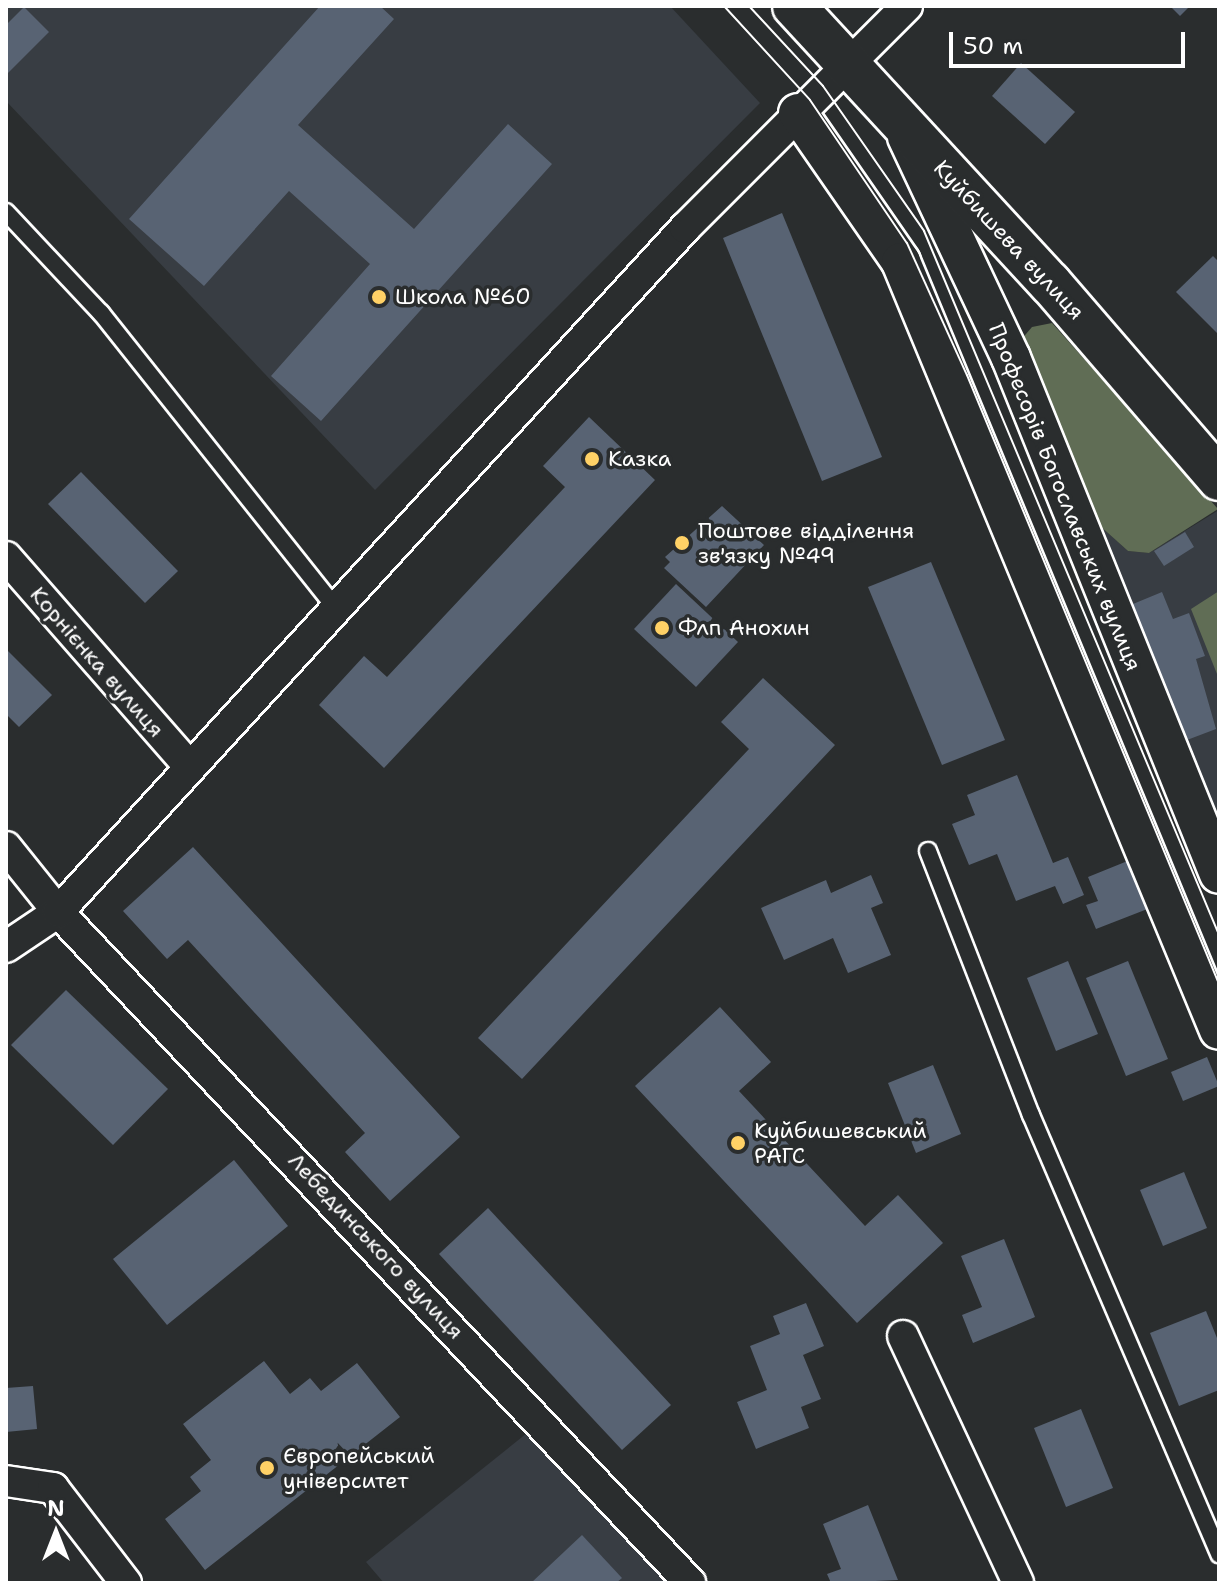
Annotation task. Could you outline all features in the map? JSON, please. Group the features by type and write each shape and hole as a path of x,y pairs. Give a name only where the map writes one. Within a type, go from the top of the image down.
{"main road":[{"name":"Куйбишева вулиця","path":"794,6 1050,283 1219,479"}],"street":[{"path":"6,947 58,912 189,766 798,113 907,6"},
{"path":"798,113 901,262 1219,1030"},
{"name":"Професорів Богославських вулиця","path":"901,124 1011,358 1219,874"},
{"name":"Корнієнка вулиця","path":"6,557 189,766"},
{"path":"6,847 58,912"},
{"name":"Лебединського вулиця","path":"58,912 690,1583"},
{"path":"903,1336 1018,1583"},
{"path":"6,1481 53,1488 126,1583"}],"lane":[{"path":"6,212 101,313 336,608"},
{"path":"928,851 1031,1115 1219,1554"}],"shaded area":[{"name":"Школа №60","path":"6,6 670,6 760,103 375,490 6,101"},
{"path":"1219,510 1219,831 1099,525 1128,551 1149,553"},
{"path":"537,1425 676,1583 384,1583 366,1562"}],"green space":[{"path":"1052,323 1218,509 1149,553 1128,551 1099,525 1020,341 1032,327"},
{"path":"1219,591 1219,679 1191,609"}],"building":[{"path":"320,6 380,6 394,19 298,125 414,229 508,124 552,164 321,421 271,376 370,264 289,191 204,286 129,219"},
{"path":"1170,6 1190,6 1180,16"},
{"path":"24,7 49,32 6,75 6,25"},
{"path":"1021,63 1075,112 1045,144 992,96"},
{"path":"782,213 882,457 822,481 723,238"},
{"path":"1213,256 1219,262 1219,335 1176,292"},
{"path":"589,417 655,480 384,768 319,705 364,656 387,677 565,487 543,466"},
{"path":"81,472 178,571 145,603 48,504"},
{"path":"722,506 764,545 706,607 664,568 670,562 665,557"},
{"path":"1185,532 1194,547 1164,566 1154,551"},
{"path":"931,562 1005,740 942,765 868,587"},
{"path":"676,584 738,642 696,687 634,629"},
{"path":"1162,592 1173,619 1189,613 1205,656 1196,659 1216,729 1187,740 1133,604"},
{"path":"6,649 52,695 19,727 6,714"},
{"path":"763,678 835,745 522,1079 478,1038 749,749 721,722"},
{"path":"1017,775 1053,863 1068,857 1084,895 1063,904 1055,886 1016,901 997,854 969,865 952,824 975,815 967,795"},
{"path":"193,847 460,1137 390,1201 345,1152 365,1133 188,940 167,959 123,911"},
{"path":"1130,860 1150,908 1096,929 1086,905 1098,901 1088,877"},
{"path":"871,875 883,903 871,908 891,955 848,973 833,938 784,960 761,908 826,880 831,893"},
{"path":"1068,961 1098,1034 1056,1051 1027,978"},
{"path":"1128,961 1168,1059 1126,1076 1086,978"},
{"path":"66,990 168,1089 113,1145 11,1045"},
{"name":"Куйбишевський РАГС","path":"720,1007 771,1062 739,1091 865,1226 898,1195 943,1243 857,1323 635,1086"},
{"path":"1207,1057 1219,1086 1183,1101 1171,1072"},
{"path":"933,1065 961,1134 916,1153 888,1083"},
{"path":"234,1160 288,1226 167,1325 113,1259"},
{"path":"1184,1172 1207,1228 1163,1246 1140,1190"},
{"path":"488,1208 671,1405 622,1450 439,1254"},
{"path":"1004,1239 1035,1317 973,1343 962,1315 982,1307 961,1256"},
{"path":"806,1303 824,1346 803,1355 821,1399 801,1407 809,1428 756,1449 737,1402 767,1390 750,1346 780,1334 773,1316"},
{"path":"1206,1311 1219,1343 1219,1390 1179,1406 1150,1333"},
{"name":"Європейський університет","path":"264,1361 290,1394 310,1378 321,1391 357,1363 400,1417 205,1570 165,1519 201,1491 190,1477 211,1460 183,1424"},
{"path":"33,1386 37,1429 6,1432 6,1388"},
{"path":"1081,1409 1113,1488 1066,1507 1034,1428"},
{"path":"868,1505 898,1580 831,1583 827,1574 841,1569 823,1524"},
{"path":"582,1535 622,1578 616,1583 531,1583"}],"tram line":[{"path":"724,6 810,100 907,243 967,375 1219,984"},
{"path":"749,6 823,86 924,231 1219,935"}],"place":[{"name":"Школа №60","path":"379,297"},
{"name":"Казка","path":"592,459"},
{"name":"Поштове відділення зв'язку №49","path":"682,543"},
{"name":"Флп Анохин","path":"662,628"},
{"name":"Куйбишевський РАГС","path":"738,1143"},
{"name":"Європейський університет","path":"267,1468"}]}
